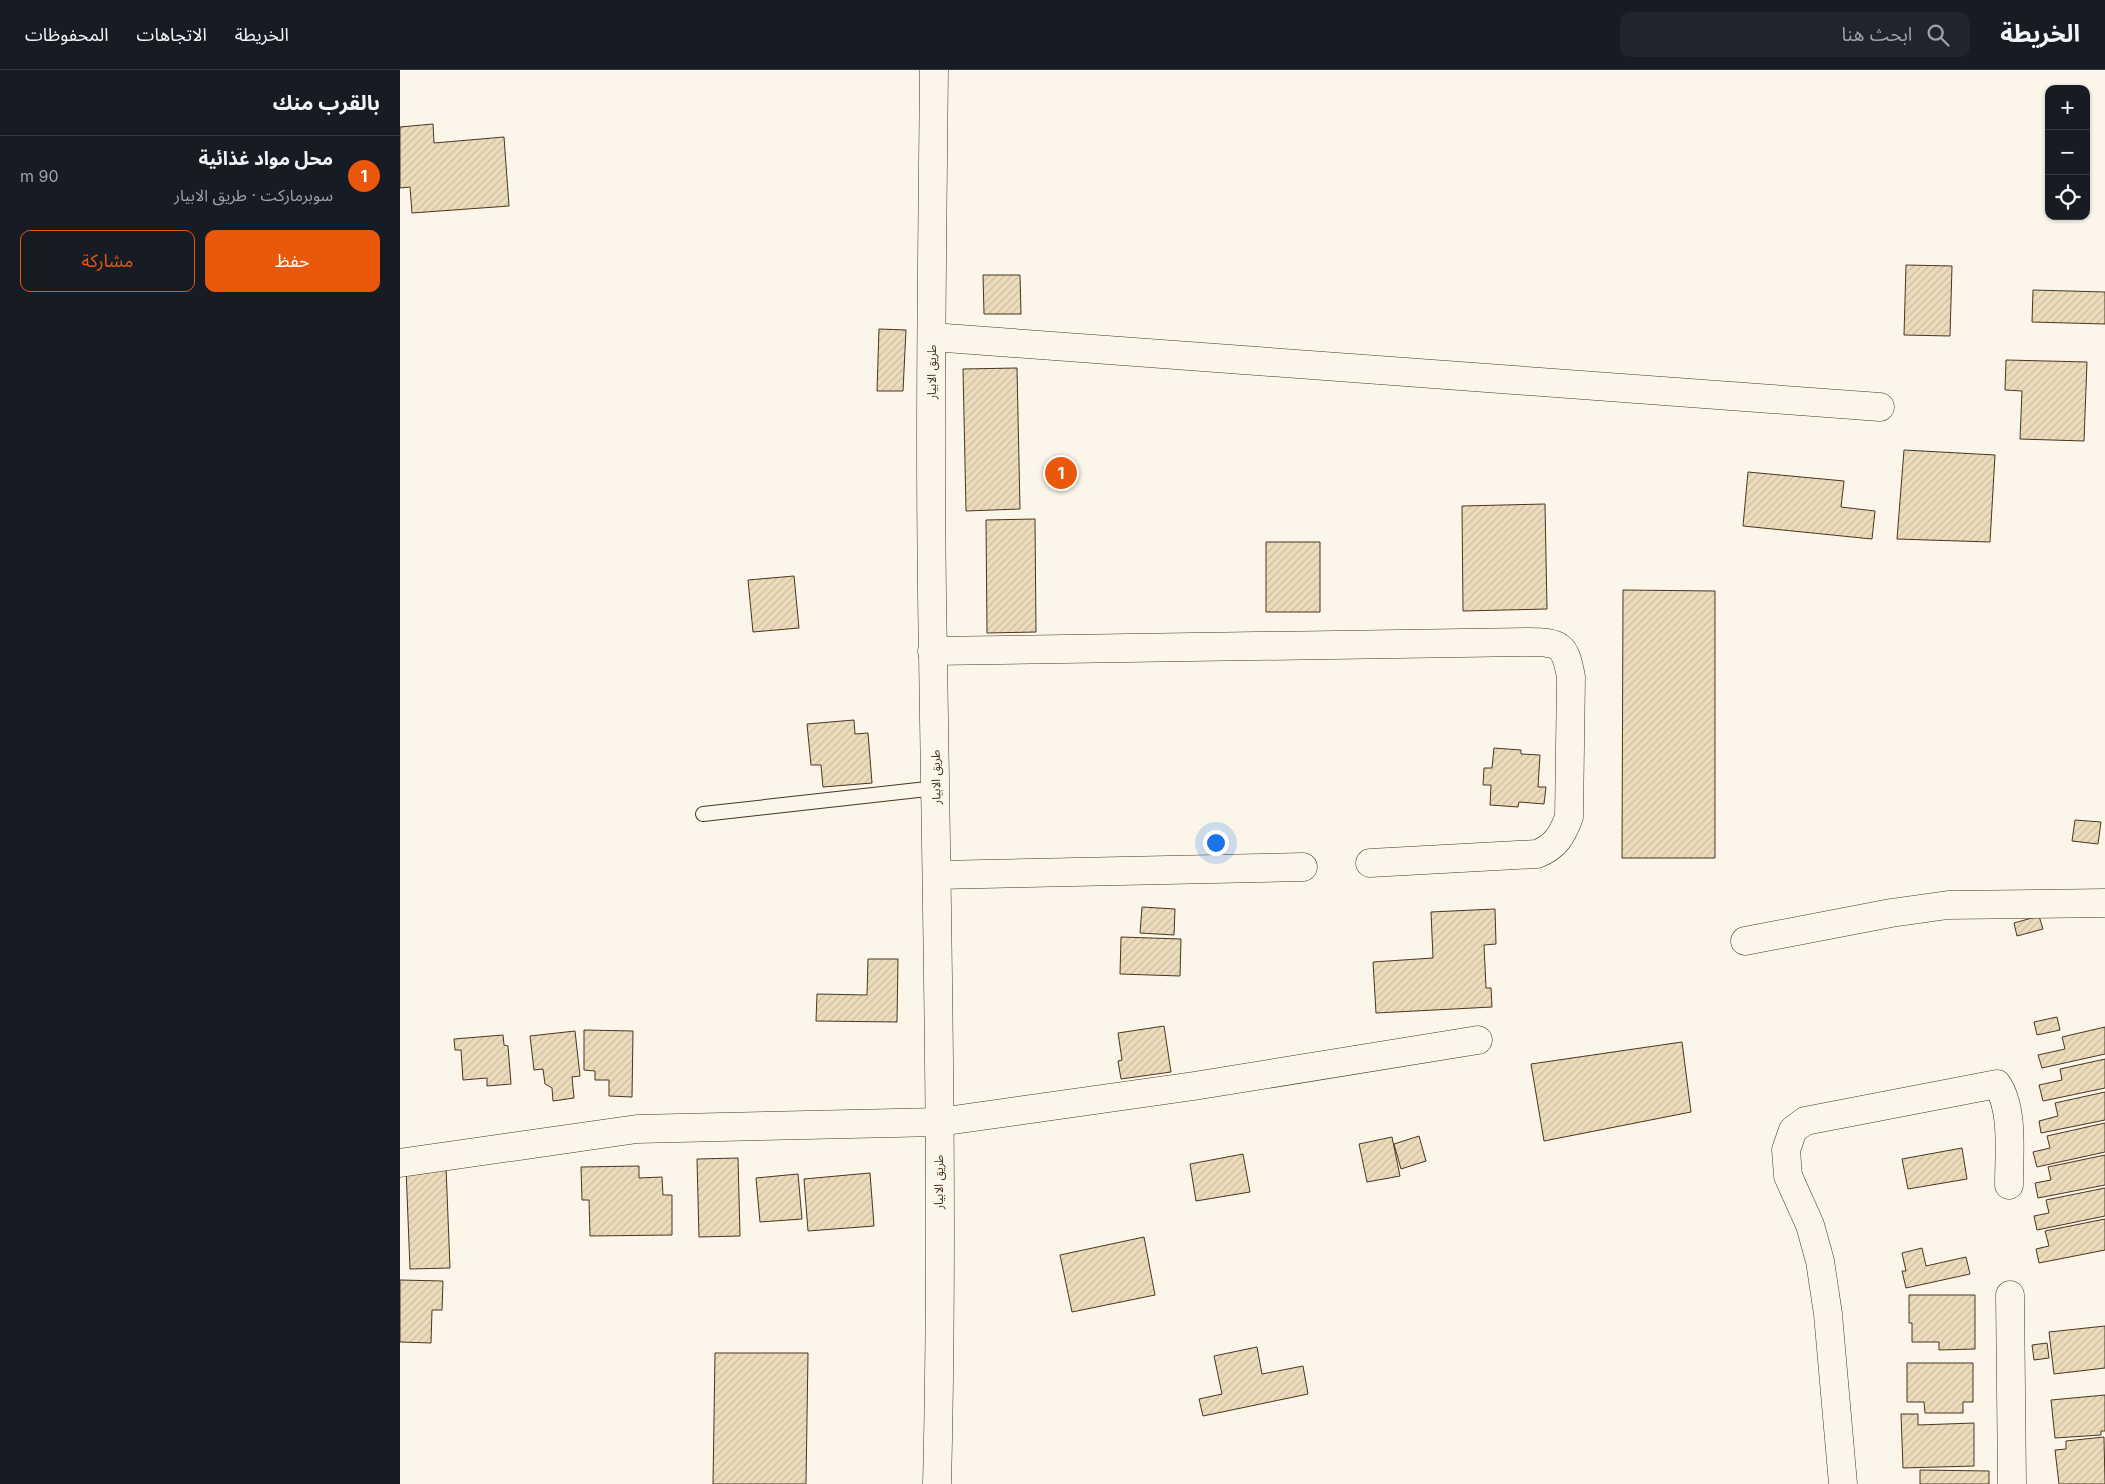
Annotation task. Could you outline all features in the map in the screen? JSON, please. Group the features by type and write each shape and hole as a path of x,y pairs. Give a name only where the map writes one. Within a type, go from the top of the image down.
{"street":[{"name":"طريق الابيار","path":"934,70 932,651 938,875 940,1368 937,1484"},
{"path":"932,337 1880,407"},
{"path":"932,651 1528,642 1546,642 1560,646 1567,656 1571,677 1569,817 1558,841 1550,849 1536,854 1370,863"},
{"path":"938,875 1303,867"},
{"path":"1745,941 1891,912 1948,905 2105,903"},
{"path":"400,1163 637,1128 939,1122 1194,1086 1478,1040"},
{"path":"1843,1484 1828,1314 1820,1261 1810,1225 1788,1176 1786,1150 1793,1130 1805,1121 1987,1084 1997,1084 2004,1096 2008,1138 2009,1185"},
{"path":"2010,1295 2012,1484"}],"lane":[{"path":"703,814 936,788"}],"building":[{"path":"433,124 434,143 504,137 509,206 412,213 410,187 400,188 400,127"},
{"path":"1906,265 1952,266 1950,336 1904,335"},
{"path":"983,275 1020,275 1021,314 984,314"},
{"path":"2033,290 2105,292 2105,324 2032,322"},
{"path":"879,329 906,330 903,391 877,391"},
{"path":"2006,360 2087,362 2084,441 2020,439 2022,391 2005,390"},
{"path":"1017,368 1020,509 966,511 963,369"},
{"path":"1904,450 1995,455 1990,542 1897,539"},
{"path":"1748,472 1844,481 1841,507 1875,511 1872,539 1743,526"},
{"path":"1545,504 1547,609 1463,611 1462,506"},
{"path":"1035,519 1036,632 987,633 986,520"},
{"path":"1266,542 1320,542 1320,612 1266,612"},
{"path":"794,576 799,628 753,632 748,580"},
{"path":"1623,590 1715,591 1715,858 1622,858"},
{"path":"854,720 855,734 868,733 872,783 823,787 821,765 811,765 807,724"},
{"path":"1494,748 1521,750 1521,754 1540,755 1538,787 1546,787 1544,804 1519,802 1518,807 1490,805 1491,785 1483,785 1484,768 1492,768"},
{"path":"2075,820 2101,822 2098,844 2072,841"},
{"path":"1142,907 1175,909 1174,935 1140,933"},
{"path":"1495,909 1496,944 1484,945 1486,988 1491,988 1492,1007 1376,1013 1373,962 1433,958 1431,912"},
{"path":"2039,916 2043,929 2017,936 2014,923"},
{"path":"1121,937 1181,939 1180,976 1120,974"},
{"path":"868,959 898,959 897,1022 816,1021 817,994 867,995"},
{"path":"2057,1017 2060,1030 2037,1035 2034,1022"},
{"path":"1164,1026 1171,1072 1121,1079 1118,1061 1122,1060 1118,1033"},
{"path":"2105,1027 2105,1054 2042,1068 2038,1055 2065,1049 2062,1037"},
{"path":"584,1030 633,1031 632,1097 609,1096 609,1080 595,1080 595,1071 584,1070"},
{"path":"575,1031 580,1076 572,1077 574,1098 553,1101 552,1088 545,1084 543,1069 534,1070 530,1036"},
{"path":"503,1035 504,1045 508,1046 511,1084 487,1086 487,1078 463,1080 461,1050 455,1050 454,1039"},
{"path":"1682,1042 1691,1112 1544,1141 1531,1064"},
{"path":"2105,1059 2105,1088 2043,1101 2039,1085 2062,1080 2060,1069"},
{"path":"2105,1092 2105,1120 2041,1133 2039,1121 2058,1116 2055,1103"},
{"path":"2105,1123 2105,1152 2037,1167 2033,1152 2050,1148 2047,1136"},
{"path":"1419,1136 1426,1161 1401,1169 1394,1144"},
{"path":"1392,1137 1400,1176 1367,1182 1359,1144"},
{"path":"1962,1148 1967,1179 1908,1189 1902,1159"},
{"path":"1243,1154 1250,1192 1196,1201 1190,1164"},
{"path":"2105,1155 2105,1185 2038,1198 2035,1183 2051,1180 2048,1167"},
{"path":"738,1158 740,1236 699,1237 697,1159"},
{"path":"639,1166 639,1178 662,1177 663,1195 672,1195 672,1235 590,1236 589,1200 582,1200 581,1167"},
{"path":"446,1167 450,1268 410,1269 406,1168"},
{"path":"870,1173 874,1226 808,1231 804,1179"},
{"path":"798,1174 802,1219 760,1222 756,1178"},
{"path":"2105,1188 2105,1216 2037,1230 2034,1216 2049,1213 2046,1200"},
{"path":"2105,1219 2105,1250 2039,1263 2036,1249 2049,1246 2045,1231"},
{"path":"1144,1237 1155,1295 1072,1312 1060,1255"},
{"path":"1922,1248 1926,1266 1966,1257 1970,1274 1906,1288 1902,1271 1906,1271 1902,1253"},
{"path":"400,1280 443,1281 442,1310 432,1310 431,1343 400,1342"},
{"path":"1909,1295 1975,1295 1975,1349 1939,1350 1939,1342 1912,1342 1912,1323 1909,1323"},
{"path":"2105,1326 2105,1368 2054,1374 2049,1332"},
{"path":"2047,1343 2049,1358 2034,1360 2032,1345"},
{"path":"1257,1347 1262,1374 1303,1366 1308,1394 1203,1416 1199,1399 1222,1394 1214,1356"},
{"path":"715,1353 808,1353 806,1484 713,1484"},
{"path":"1907,1363 1973,1363 1973,1402 1963,1402 1963,1413 1925,1413 1924,1402 1907,1402"},
{"path":"2105,1395 2105,1431 2101,1431 2101,1435 2055,1438 2051,1400"},
{"path":"1901,1414 1918,1414 1918,1425 1974,1423 1974,1466 1903,1468"},
{"path":"2104,1437 2105,1484 2059,1484 2055,1450 2066,1449 2066,1441"},
{"path":"1920,1470 1989,1471 1989,1484 1920,1484"}],"place":[{"name":"محل مواد غذائية","path":"1061,473"}]}
